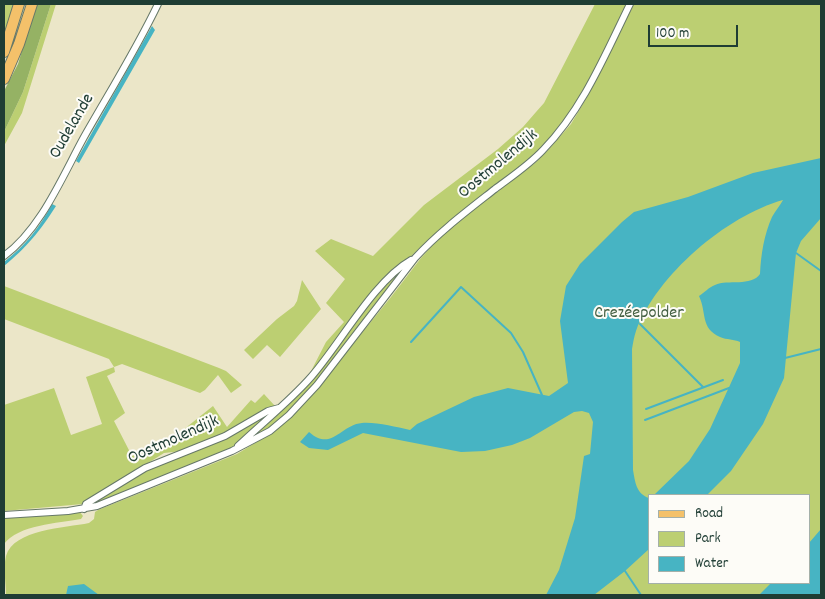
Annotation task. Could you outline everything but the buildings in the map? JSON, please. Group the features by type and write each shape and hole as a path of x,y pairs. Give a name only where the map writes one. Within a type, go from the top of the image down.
{"main road":[{"path":"4,52 19,4"},
{"path":"4,79 19,44 32,4"}],"street":[{"name":"Oudelande","path":"4,256 22,241 43,212 141,38 158,4"},
{"name":"Oostmolendijk","path":"4,515 84,509 97,506 232,451 270,430 286,418 303,402 414,258 452,222 542,152 559,133 573,115 585,94 630,4"},
{"name":"Oostmolendijk","path":"232,451 280,408 312,375 384,283 414,258"},
{"name":"Oostmolendijk","path":"84,509 86,504 145,468 224,436 268,411 280,408"}],"green space":[{"path":"4,4 16,4 4,43"},
{"path":"36,4 51,4 23,92 4,132 4,91 18,64"},
{"path":"51,4 56,4 22,113 4,146 4,132 23,92"},
{"path":"595,4 628,4 585,89 566,120 537,153 440,229 374,291 309,375 326,342 344,322 326,303 345,279 315,251 331,239 373,256 424,205 498,149 523,127 544,103"},
{"name":"Crezéepolder","path":"634,4 821,4 821,535 810,547 810,494 648,494 648,584 774,584 763,595 6,595 6,556 11,547 19,540 41,531 89,523 94,519 95,512 98,510 237,454 273,432 305,403 440,237 535,163 571,124 587,97"},
{"path":"402,270 302,400 264,432 248,441 303,389 377,294"},
{"path":"302,280 321,309 280,357 267,345 253,359 244,350 294,306"},
{"path":"4,286 219,368 226,371 242,385 231,393 218,375 200,393 122,364 114,367 109,359 4,319"},
{"path":"114,367 115,372 107,376 125,413 114,421 132,456 168,442 213,406 227,427 251,400 255,403 264,394 275,406 228,432 182,451 164,453 83,504 4,511 4,405 54,388 71,435 102,424 86,377"},
{"path":"272,413 233,448 93,504 147,470 233,435"},
{"path":"79,511 83,516 81,519 28,529 10,538 4,544 4,518"}],"water":[{"path":"152,26 155,30 79,163 76,161"},
{"path":"821,158 821,218 801,241 796,253 784,378 763,424 731,471 708,494 655,494 689,461 710,429 740,363 740,342 720,337 709,329 699,296 720,283 745,282 756,278 760,274 762,252 767,231 772,217 783,200 739,219 696,250 660,289 646,310 636,331 632,349 633,470 639,490 648,498 648,550 594,595 546,595 559,570 575,518 584,456 590,454 593,422 589,413 582,411 574,412 530,438 512,445 485,451 461,452 363,433 328,450 309,448 300,442 309,432 324,439 330,438 354,425 362,423 380,424 410,430 417,424 474,397 508,388 549,396 568,383 560,321 566,286 580,264 634,212 688,197 753,173"},
{"path":"52,204 56,206 39,231 4,266 4,262 31,236"},
{"path":"821,529 821,595 759,595 770,584 810,584 810,542"},
{"path":"84,584 99,595 66,595 68,586"}],"waterway":[{"path":"796,253 821,271"},
{"path":"411,342 461,287 511,333 523,352 542,395"},
{"path":"640,324 703,387"},
{"path":"785,358 821,349"},
{"path":"646,409 723,380"},
{"path":"645,420 729,388"},
{"path":"625,571 641,595"}]}
